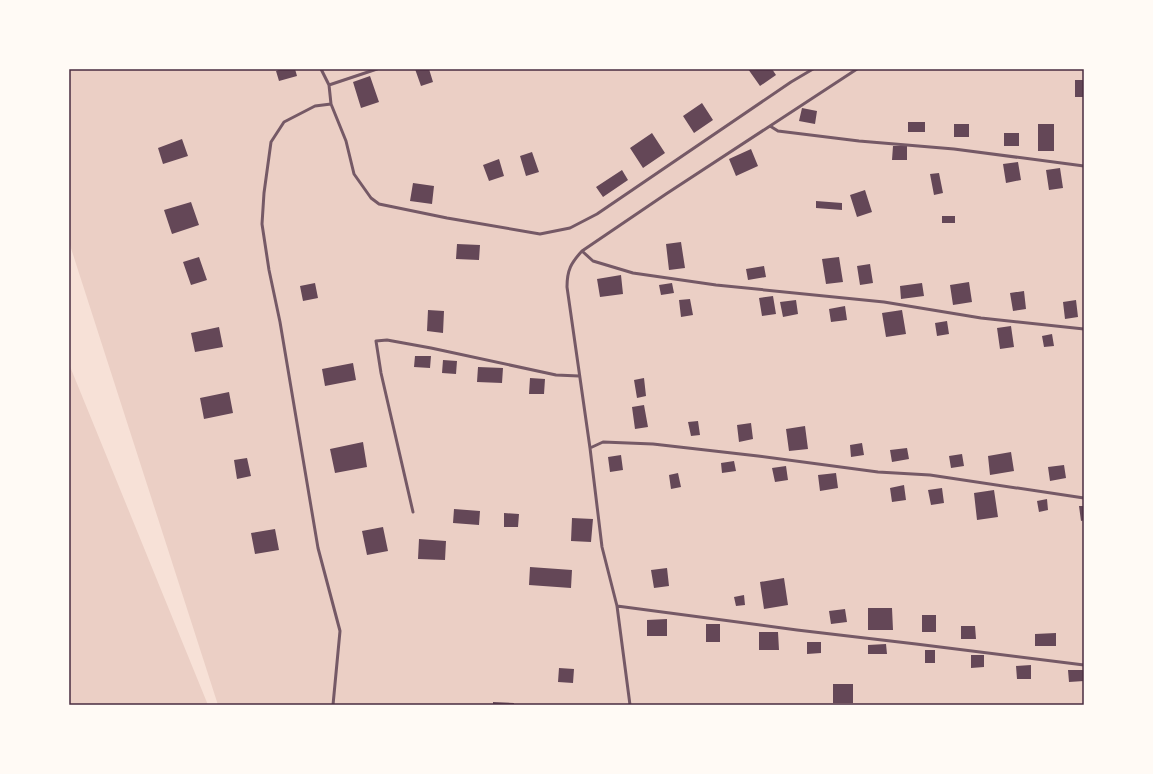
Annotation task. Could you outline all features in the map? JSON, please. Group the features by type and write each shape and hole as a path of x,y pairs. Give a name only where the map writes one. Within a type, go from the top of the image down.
{"lane":[{"path":"321,69 329,85 331,104 346,141 354,174 371,198 379,204 447,218 540,234 570,228 597,214 790,82 813,69"},
{"path":"329,85 377,69"},
{"path":"630,705 622,632 602,547 590,448 566,287 567,275 572,262 582,251 857,69"},
{"path":"331,104 315,106 284,122 271,142 264,193 262,224 313,510 318,548 340,631 333,705"},
{"path":"770,126 778,131 859,141 954,149 1084,166"},
{"path":"582,251 593,261 633,273 724,286 884,302 981,318 1084,329"},
{"path":"413,512 381,373 376,341 386,340 431,348 556,376 579,376"},
{"path":"590,448 603,442 653,444 878,472 930,475 1084,498"},
{"path":"617,606 1084,666"}],"shaded area":[{"path":"69,69 1084,69 1084,705 218,705 69,242"},
{"path":"69,364 208,705 69,705"}],"building":[{"path":"281,69 295,69 297,76 279,81 276,71"},
{"path":"415,69 429,69 433,82 421,86"},
{"path":"748,69 772,69 776,75 760,86"},
{"path":"370,76 379,102 361,108 353,82"},
{"path":"1075,80 1084,80 1084,97 1075,97"},
{"path":"702,103 713,120 694,133 683,116"},
{"path":"802,108 817,111 815,124 799,121"},
{"path":"908,122 925,122 925,132 908,132"},
{"path":"954,124 969,124 969,137 954,137"},
{"path":"1038,124 1054,124 1054,151 1038,151"},
{"path":"652,133 665,153 643,168 630,148"},
{"path":"1004,133 1019,133 1019,146 1004,146"},
{"path":"182,139 188,156 163,164 158,148"},
{"path":"893,146 907,146 907,160 892,160"},
{"path":"751,149 758,166 736,176 729,159"},
{"path":"532,152 539,172 526,176 520,156"},
{"path":"499,159 504,176 489,181 483,165"},
{"path":"1018,162 1021,180 1006,183 1003,164"},
{"path":"1060,168 1063,188 1049,190 1046,170"},
{"path":"622,170 628,180 603,197 596,187"},
{"path":"939,173 943,193 934,195 930,174"},
{"path":"413,183 434,186 432,204 410,201"},
{"path":"865,190 872,212 857,217 850,195"},
{"path":"816,201 842,203 842,210 816,208"},
{"path":"191,202 199,225 172,234 164,210"},
{"path":"942,216 955,216 955,223 942,223"},
{"path":"681,242 685,268 669,270 666,244"},
{"path":"457,244 480,245 479,260 456,259"},
{"path":"199,257 207,280 191,285 183,262"},
{"path":"839,257 843,282 826,284 822,259"},
{"path":"870,264 873,283 860,285 857,266"},
{"path":"764,266 766,277 748,280 746,269"},
{"path":"621,275 623,294 600,297 597,279"},
{"path":"969,282 972,302 953,305 950,285"},
{"path":"315,283 318,298 303,301 300,286"},
{"path":"672,283 674,293 661,295 659,285"},
{"path":"922,283 924,296 901,299 900,286"},
{"path":"1024,291 1026,309 1013,311 1010,293"},
{"path":"773,296 776,314 762,316 759,298"},
{"path":"690,299 693,315 681,317 679,300"},
{"path":"796,300 798,314 783,317 780,302"},
{"path":"1076,300 1078,317 1065,319 1063,302"},
{"path":"845,306 847,320 831,322 829,309"},
{"path":"428,310 444,311 443,333 427,331"},
{"path":"902,310 906,334 886,337 882,313"},
{"path":"947,321 949,334 937,336 935,323"},
{"path":"1011,326 1014,347 1000,349 997,328"},
{"path":"219,327 223,347 195,352 191,333"},
{"path":"1052,334 1054,346 1044,347 1042,336"},
{"path":"415,356 431,356 430,368 414,367"},
{"path":"443,360 457,361 456,374 442,373"},
{"path":"353,363 356,380 325,386 322,369"},
{"path":"478,367 503,368 502,383 477,382"},
{"path":"530,378 545,379 544,394 529,394"},
{"path":"644,378 646,396 637,398 634,380"},
{"path":"229,392 233,413 204,419 200,398"},
{"path":"644,405 648,427 635,429 632,407"},
{"path":"698,421 700,435 691,436 688,422"},
{"path":"751,423 753,439 739,442 737,425"},
{"path":"805,426 808,449 789,451 786,429"},
{"path":"363,442 367,467 335,473 330,449"},
{"path":"862,443 864,455 851,457 850,445"},
{"path":"907,448 909,459 892,462 890,450"},
{"path":"1011,452 1014,471 990,475 988,456"},
{"path":"962,454 964,466 951,468 949,456"},
{"path":"621,455 623,470 610,472 608,457"},
{"path":"247,458 251,476 237,479 234,460"},
{"path":"734,461 736,471 722,473 721,463"},
{"path":"1064,465 1066,478 1050,481 1048,467"},
{"path":"786,466 788,480 775,482 772,468"},
{"path":"678,473 681,487 671,489 669,475"},
{"path":"836,473 838,488 820,491 818,475"},
{"path":"904,485 906,500 892,502 890,488"},
{"path":"942,488 944,503 931,505 928,490"},
{"path":"994,490 998,517 977,520 974,493"},
{"path":"1047,499 1048,510 1039,512 1037,501"},
{"path":"1079,506 1084,506 1084,520 1081,521"},
{"path":"454,509 480,511 479,525 453,523"},
{"path":"504,513 519,514 518,527 504,527"},
{"path":"572,518 593,519 591,542 571,541"},
{"path":"383,527 388,551 367,555 362,531"},
{"path":"275,529 279,550 255,554 251,533"},
{"path":"419,539 446,541 445,560 418,559"},
{"path":"530,567 572,570 571,588 529,585"},
{"path":"667,568 669,586 654,588 651,570"},
{"path":"784,578 788,605 764,609 760,582"},
{"path":"744,595 745,605 736,606 734,597"},
{"path":"868,608 892,608 893,630 868,630"},
{"path":"845,609 847,622 831,624 829,611"},
{"path":"922,615 936,615 936,632 922,632"},
{"path":"667,619 667,636 647,636 647,620"},
{"path":"706,624 720,624 720,642 706,642"},
{"path":"961,626 975,626 976,639 961,639"},
{"path":"759,632 778,632 779,650 759,650"},
{"path":"1056,633 1056,646 1035,646 1035,634"},
{"path":"807,642 821,642 821,653 807,654"},
{"path":"886,644 887,654 868,654 868,645"},
{"path":"925,650 935,650 935,663 925,663"},
{"path":"971,655 984,655 984,667 971,668"},
{"path":"1031,665 1031,679 1017,679 1016,666"},
{"path":"559,668 574,669 573,683 558,682"},
{"path":"1068,670 1084,670 1084,681 1069,682"},
{"path":"833,684 853,684 853,703 833,703"},
{"path":"493,702 514,703 514,705 493,705"}]}
